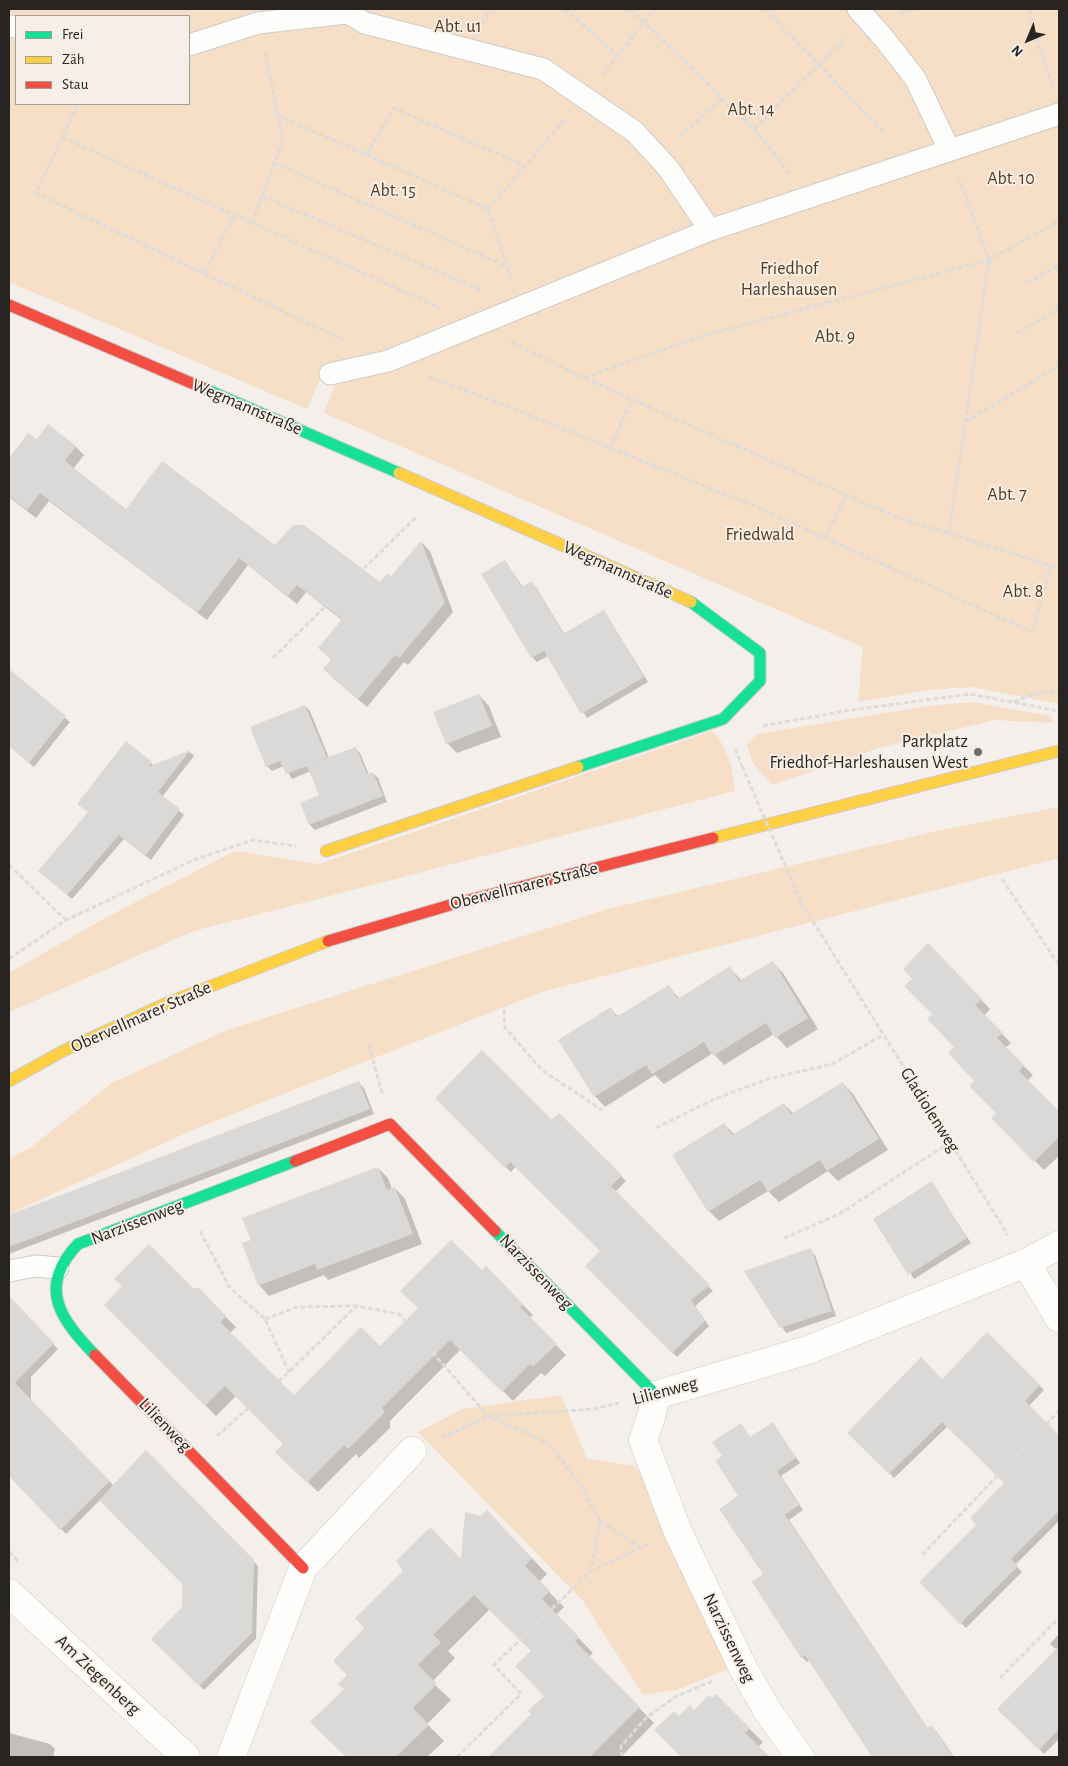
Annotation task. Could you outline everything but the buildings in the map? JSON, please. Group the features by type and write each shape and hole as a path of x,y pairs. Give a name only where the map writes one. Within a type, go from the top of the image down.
{"street":[{"name":"Wegmannstraße","path":"9,305 440,490 698,605 760,653 760,681 723,719 326,851"},
{"name":"Obervellmarer Straße","path":"9,1081 63,1051 167,1004 310,946 457,903 1059,751"},
{"name":"Narzissenweg","path":"58,1268 67,1254 78,1244 390,1124 656,1395 643,1440 678,1532 743,1668 767,1710 800,1757"},
{"name":"Lilienweg","path":"656,1395 808,1350 1026,1263 1059,1245"},
{"path":"1026,1263 1059,1318"},
{"name":"Lilienweg","path":"58,1268 55,1285 56,1303 65,1320 79,1338 303,1568"},
{"path":"231,1757 303,1568 412,1451"},
{"name":"Am Ziegenberg","path":"9,1593 186,1757"}],"lane":[{"path":"190,45 258,23 344,11 365,23 543,68 635,132 668,168 710,230"},
{"path":"862,13 915,78 949,149"},
{"path":"330,374 388,361 710,230 949,149 1058,105"},
{"path":"9,1271 36,1266 58,1268"}],"path":[{"path":"565,9 617,55"},
{"path":"630,9 645,21 754,129 808,196"},
{"path":"601,76 655,9"},
{"path":"766,9 883,132"},
{"path":"1030,9 1030,20 1058,105"},
{"path":"754,129 819,64 862,13"},
{"path":"252,223 283,140 258,23"},
{"path":"658,156 723,98"},
{"path":"78,105 36,193 344,340"},
{"path":"366,155 394,108 525,166"},
{"path":"488,209 569,114"},
{"path":"278,116 488,209 520,307"},
{"path":"62,137 476,325 584,378 846,496 896,517 1059,568"},
{"path":"949,149 989,260 949,533"},
{"path":"274,163 507,266"},
{"path":"262,196 520,307"},
{"path":"204,273 234,215"},
{"path":"584,378 702,336 989,260 1059,221"},
{"path":"1027,283 1059,266"},
{"path":"1016,333 1059,309"},
{"path":"388,361 494,401 825,537 1032,632 1051,565"},
{"path":"965,422 1059,366"},
{"path":"610,448 632,399"},
{"path":"273,658 425,508 440,490"},
{"path":"825,537 846,496"},
{"path":"1013,703 1034,694 1059,691"},
{"path":"756,727 851,710 970,694 1059,712"},
{"name":"Gladiolenweg","path":"742,766 801,902 1026,1263"},
{"path":"9,959 66,920 196,859 253,840 326,851"},
{"path":"9,865 66,920"},
{"path":"1002,879 1059,965"},
{"path":"504,1010 505,1028 543,1071 602,1110"},
{"path":"656,1128 712,1100 768,1079 832,1064 883,1035"},
{"path":"369,1045 390,1124"},
{"path":"784,1238 839,1214 950,1142"},
{"path":"186,1203 230,1288 265,1319 289,1372"},
{"path":"265,1319 298,1306 356,1306 399,1314 488,1416 549,1444 580,1484 600,1521 640,1547"},
{"path":"195,1456 289,1372 356,1306"},
{"name":"Lilienweg","path":"412,1451 488,1416 595,1409 656,1395"},
{"path":"922,1555 1059,1411"},
{"path":"591,1571 600,1521"},
{"path":"457,1757 522,1694 494,1665 591,1571 640,1547 678,1532"},
{"path":"1000,1678 1059,1618"},
{"path":"622,1757 622,1746 646,1718 675,1697 743,1668"}],"green space":[{"name":"Friedhof Harleshausen","path":"9,9 1059,9 1059,704 973,687 927,690 858,702 863,647 324,413 338,378 323,372 307,409 9,282"},
{"path":"972,702 1051,716 1053,723 995,720 882,747 772,785 752,762 747,744 757,734 928,706"},
{"path":"712,731 726,751 733,775 735,791 194,931 9,1012 9,973 105,918 235,851 319,864"},
{"path":"1059,807 1059,858 542,992 197,1128 9,1214 9,1159 30,1148 112,1083 227,1030 608,909 941,830"},
{"path":"561,1395 587,1459 635,1466 659,1509 731,1668 676,1690 643,1695 583,1601 418,1432 463,1409"}],"traffic: fast":[{"path":"203,388 399,473"},
{"path":"578,767 723,719 760,681 760,653 691,602"},
{"path":"95,1355 72,1329 63,1315 56,1289 58,1274 78,1244 295,1161"},
{"path":"495,1231 656,1395"}],"traffic: slow":[{"path":"399,473 691,602"},
{"path":"713,838 1059,751"},
{"path":"326,851 578,767"},
{"path":"9,1081 63,1051 167,1003 328,941"}],"traffic: jam":[{"path":"9,305 203,388"},
{"path":"328,941 457,903 713,838"},
{"path":"295,1161 390,1124 495,1231"},
{"path":"95,1355 303,1568"}],"place":[{"name":"Parkplatz Friedhof-Harleshausen West","path":"978,752"}],"park label":[{"name":"Abt. u1","path":"458,27"},
{"name":"Abt. 14","path":"751,110"},
{"name":"Abt. 10","path":"1011,179"},
{"name":"Abt. 15","path":"393,191"},
{"name":"Abt. 9","path":"835,337"},
{"name":"Abt. 7","path":"1007,495"},
{"name":"Friedwald","path":"760,535"},
{"name":"Abt. 8","path":"1023,592"}]}
